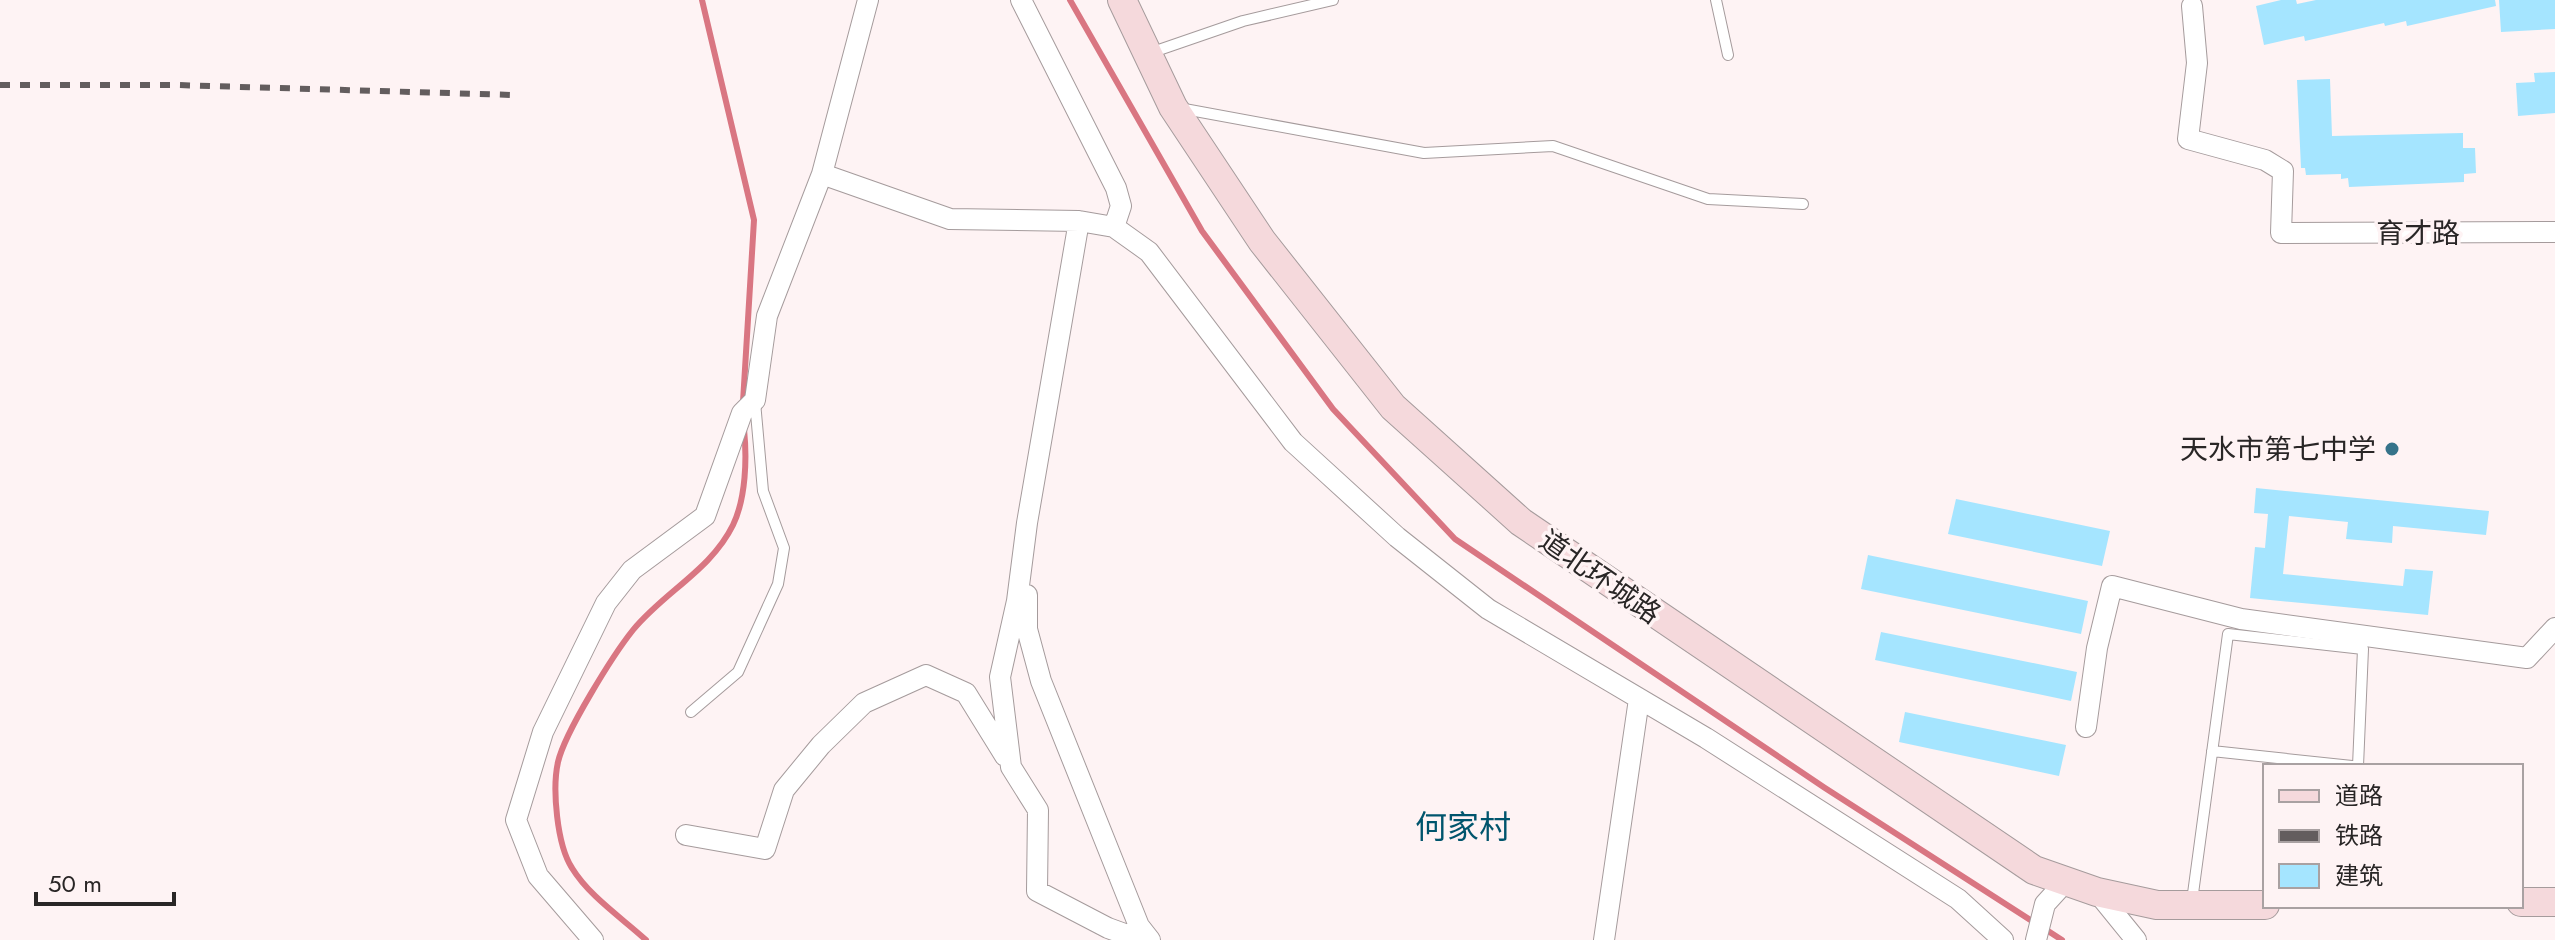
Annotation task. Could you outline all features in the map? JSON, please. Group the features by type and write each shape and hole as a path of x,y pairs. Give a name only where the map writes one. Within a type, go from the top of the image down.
{"street":[{"path":"593,940 538,876 516,820 543,732 606,603 632,570 705,516 742,413 755,400 767,316 822,174 868,0"},
{"path":"1021,0 1116,188 1121,206 1114,227"},
{"name":"道北环城路","path":"1122,0 1173,107 1262,241 1393,407 1521,522 2034,870 2097,892 2157,905 2263,905"},
{"name":"育才路","path":"2191,3 2197,63 2188,139 2265,160 2283,171 2281,233 2555,232"},
{"path":"822,174 950,219 1079,221 1114,227 1149,252 1293,442 1397,537 1488,609 1639,699 1958,899 2003,940"},
{"path":"1011,767 1000,677 1017,601 1027,523 1079,221"},
{"path":"1027,523 1027,629 1041,681 1139,926 1150,940"},
{"path":"2086,727 2097,648 2112,586 2241,619 2527,658 2555,628"},
{"path":"686,835 765,849 784,790 821,745 864,703 926,675 966,693 1038,810 1037,891 1108,928 1141,940"},
{"path":"1604,940 1639,699"},
{"path":"2036,940 2045,904 2066,881"},
{"path":"2097,892 2136,940"},
{"path":"2523,902 2555,902"}],"lane":[{"path":"1148,54 1243,21 1333,0"},
{"path":"1716,0 1728,55"},
{"path":"1173,107 1424,153 1553,146 1708,199 1803,204"},
{"path":"691,712 738,672 778,584 784,548 763,491 755,400"},
{"path":"2192,905 2228,634 2363,649 2355,764"},
{"path":"2212,751 2336,764"}],"building":[{"path":"2296,0 2297,4 2316,0 2495,0 2496,6 2407,26 2406,21 2385,26 2384,23 2305,41 2304,36 2264,45 2256,6"},
{"path":"2499,0 2555,0 2555,29 2501,32"},
{"path":"2555,72 2555,113 2518,116 2516,83 2535,82 2534,73"},
{"path":"2330,79 2332,136 2463,133 2463,148 2475,148 2476,173 2464,174 2464,182 2349,187 2348,178 2341,179 2341,174 2306,175 2305,168 2301,168 2297,80"},
{"path":"2256,488 2489,511 2486,535 2393,526 2392,543 2346,539 2348,522 2289,516 2283,574 2403,586 2405,569 2433,571 2428,615 2250,598 2255,547 2265,548 2268,514 2254,513"},
{"path":"1956,499 2110,531 2102,566 1948,534"},
{"path":"1868,555 2088,601 2081,634 1861,589"},
{"path":"1881,632 2077,672 2071,701 1875,660"},
{"path":"1905,712 2066,745 2059,776 1899,742"}],"waterway":[{"path":"702,0 754,220 743,402"},
{"path":"1070,0 1202,231 1333,409 1455,539 1825,788 2035,923"},
{"path":"646,940 587,888 567,858 557,816 558,762 580,714 624,642 645,616 700,568 724,541 733,525 741,503 744,478 744,429"},
{"path":"2045,929 2062,940"}],"railway":[{"path":"0,85 176,85 514,95"}],"place":[{"name":"天水市第七中学","path":"2392,449"}],"district":[{"name":"何家村","path":"1463,827"}]}
